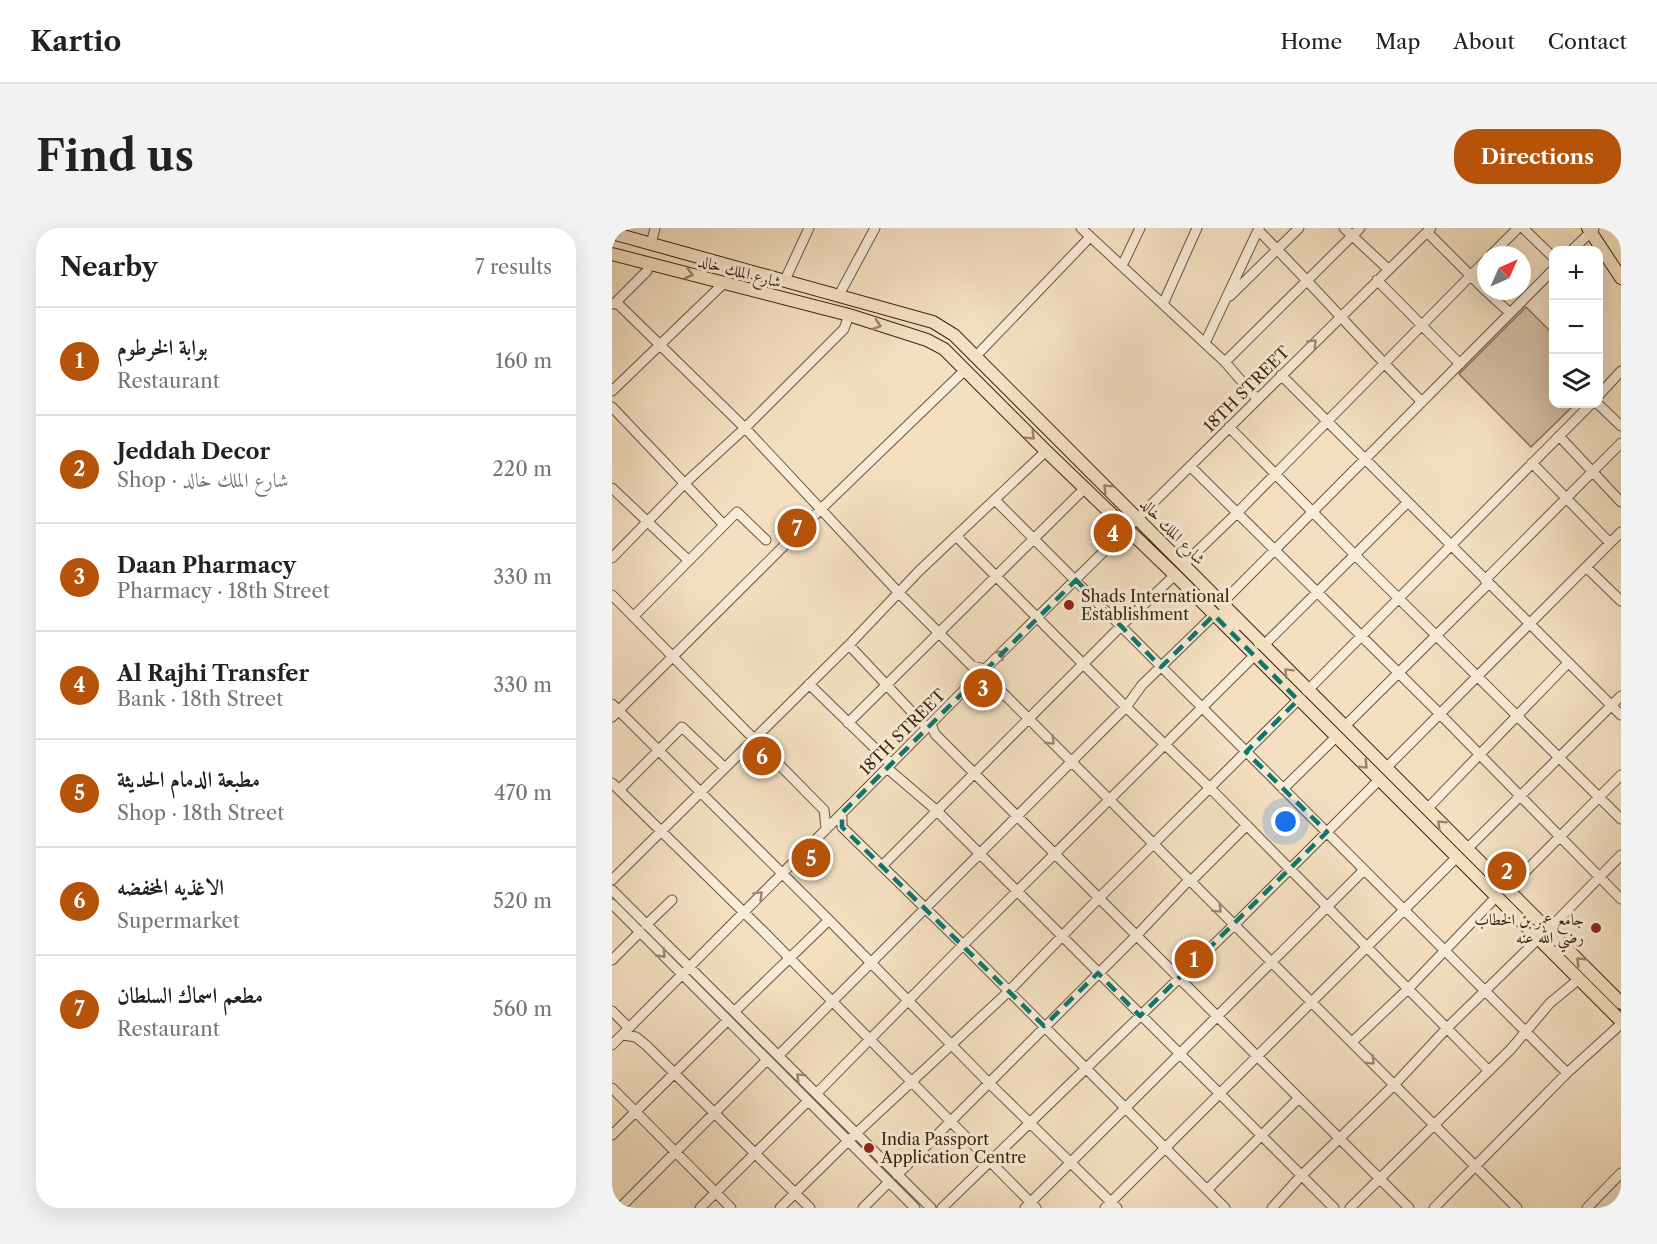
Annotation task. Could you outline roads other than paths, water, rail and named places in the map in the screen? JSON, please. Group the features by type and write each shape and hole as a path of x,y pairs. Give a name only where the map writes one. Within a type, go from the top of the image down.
{"main road":[{"path":"1591,229 1621,278"},
{"name":"شارع الملك خالد","path":"612,233 933,322 954,335 1138,518 1214,615 1259,651"},
{"name":"شارع الملك خالد","path":"612,254 849,315 927,340 944,349 1126,530 1221,604 1259,651 1340,732 1379,780 1462,853 1544,934 1621,1003"},
{"name":"شارع الملك خالد","path":"1340,732 1386,768 1426,809 1462,853"},
{"name":"شارع الملك خالد","path":"1544,934 1579,979 1621,1022"}],"street":[{"path":"651,244 655,228"},
{"path":"785,280 809,228"},
{"path":"839,295 875,228"},
{"path":"1081,228 1225,362 1257,399"},
{"path":"1122,266 1140,228"},
{"path":"1162,304 1197,228"},
{"path":"1225,301 1299,228"},
{"path":"1344,228 1388,269"},
{"path":"1225,362 1360,228"},
{"path":"1500,246 1518,228"},
{"path":"1523,228 1549,253"},
{"path":"1205,343 1259,229 1422,402"},
{"path":"1576,246 1591,229"},
{"path":"1429,230 1477,283"},
{"name":"18TH STREET","path":"612,1045 985,669 1429,230"},
{"path":"976,356 1090,237"},
{"path":"649,263 647,271 614,303 660,344 745,428 899,593 972,666 985,669"},
{"path":"882,867 936,810 1237,513 1477,269"},
{"path":"1221,604 1549,274"},
{"path":"1377,280 1460,363"},
{"path":"612,391 723,284"},
{"path":"1496,300 1510,313"},
{"path":"612,558 684,484 745,428 844,329 849,315"},
{"path":"965,370 614,711 700,792 829,920 1111,1206 1220,1093 1621,696"},
{"path":"1603,391 1621,371"},
{"path":"1281,375 1621,715"},
{"path":"612,407 724,525"},
{"path":"780,1208 848,1141 1008,992 1587,408"},
{"path":"1602,408 1621,426"},
{"path":"1229,427 1621,819"},
{"path":"1559,436 1621,502"},
{"path":"1283,789 1436,636 1621,443"},
{"path":"612,880 849,645 919,571 1046,451"},
{"path":"1532,463 1610,543"},
{"path":"1190,466 1480,754 1621,898"},
{"path":"612,488 688,560"},
{"path":"848,723 1084,489"},
{"path":"995,500 1567,1073"},
{"path":"817,1093 1407,502"},
{"path":"634,616 737,512 766,540"},
{"path":"1386,768 1621,532"},
{"path":"957,537 1247,825 1366,949 1489,1071"},
{"path":"1586,567 1621,601"},
{"path":"612,595 824,810 826,828"},
{"path":"779,1055 1072,762 1126,707 1142,686 1214,615"},
{"path":"849,645 1216,1017 1409,1208"},
{"path":"1426,809 1518,717 1568,663"},
{"path":"974,682 988,682 997,687 1515,1207"},
{"path":"810,684 889,766 936,810 1334,1208"},
{"path":"725,768 682,727 616,786 952,1120 1030,1206 1124,1108 1364,870"},
{"path":"1352,1042 1408,989 1621,775"},
{"path":"942,1208 1234,925 1379,780"},
{"path":"842,813 842,827 1225,1208"},
{"path":"897,1175 1247,825"},
{"path":"1272,1208 1301,1176 1395,1085 1447,1028 1621,855"},
{"path":"612,890 681,975 915,1208"},
{"path":"612,960 672,900"},
{"path":"612,904 688,967 735,1011 930,1208"},
{"path":"735,1011 829,920"},
{"path":"1350,1208 1489,1071 1550,1003 1579,979"},
{"path":"612,1011 626,1031 636,1037 714,1112 810,1208"},
{"path":"612,1135 727,1020"},
{"path":"1434,1208 1567,1073 1621,1022"},
{"path":"612,1200 620,1208 767,1060"},
{"path":"612,1088 731,1208"},
{"path":"1207,1190 1299,1098"},
{"path":"700,1208 808,1101"},
{"path":"1587,1208 1621,1173"},
{"path":"863,1208 889,1182"}],"place":[{"name":"مطعم اسماك السلطان","path":"797,528"},
{"name":"Al Rajhi Transfer","path":"1113,533"},
{"name":"Shads International Establishment","path":"1069,605"},
{"name":"Daan Pharmacy","path":"983,688"},
{"name":"الاغذيه المخفضه","path":"762,756"},
{"name":"مطبعة الدمام الحديثة","path":"811,858"},
{"name":"Jeddah Decor","path":"1507,871"},
{"name":"جامع عمر بن الخطاب رضي الله عنه","path":"1596,928"},
{"name":"بوابة الخرطوم","path":"1194,959"},
{"name":"India Passport Application Centre","path":"869,1148"}]}
